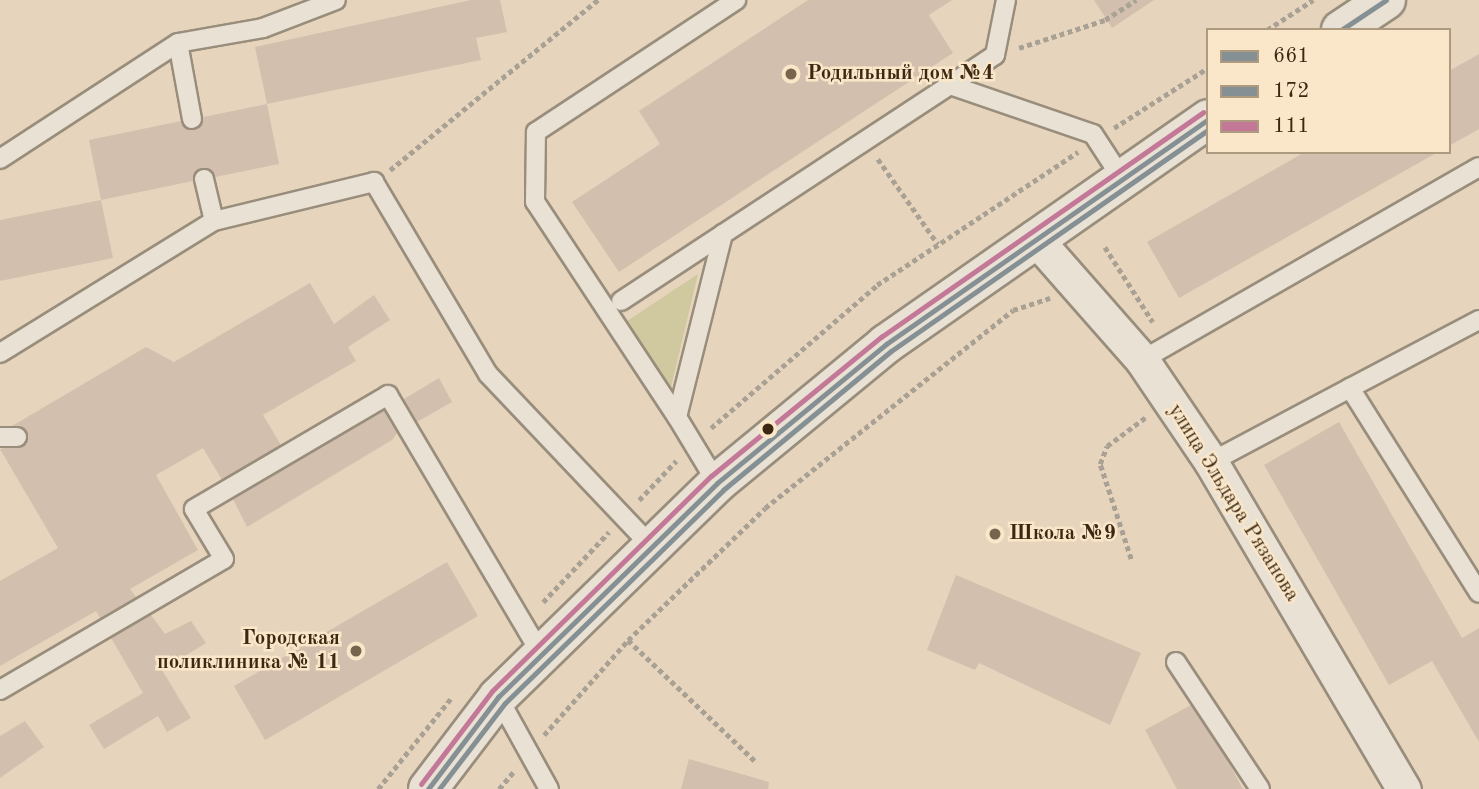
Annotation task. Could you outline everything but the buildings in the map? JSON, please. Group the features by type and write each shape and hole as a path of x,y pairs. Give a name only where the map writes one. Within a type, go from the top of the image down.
{"street":[{"path":"1344,28 1386,0"},
{"path":"428,789 498,697 650,545 717,484 886,344 1034,237 1206,120"},
{"name":"улица Эльдара Рязанова","path":"1034,237 1073,277 1142,360 1213,465 1404,789"}],"lane":[{"path":"0,159 178,43 263,28 336,0"},
{"path":"717,484 677,417 535,202 536,132 736,0"},
{"path":"621,301 995,55 1006,0"},
{"path":"178,43 191,119"},
{"path":"950,85 1093,134 1121,177"},
{"path":"1142,360 1479,167"},
{"path":"204,179 214,221"},
{"path":"0,353 214,221 374,182 488,374 650,545"},
{"path":"677,417 723,234"},
{"path":"1213,465 1479,320"},
{"path":"1350,388 1479,593"},
{"path":"0,690 223,559 194,509 388,395 541,654"},
{"path":"1176,662 1260,789"},
{"path":"498,697 549,789"}],"path":[{"path":"374,182 598,0"},
{"path":"995,55 1105,20 1136,0"},
{"path":"1270,28 1313,0"},
{"path":"864,141 938,244"},
{"path":"499,789 628,640 786,490 1013,310 1044,304 1073,277"},
{"path":"1131,559 1100,464 1107,446 1170,401"},
{"path":"628,640 755,761"},
{"path":"378,789 427,723"}],"shaded area":[{"path":"698,274 671,387 627,321"}],"transit line":[{"name":"661","path":"1344,28 1386,0"},
{"name":"111","path":"421,784 492,691 711,476 881,337 1203,112"},
{"name":"661","path":"428,789 498,697 717,483 886,344 1206,120"},
{"name":"172","path":"439,789 505,703 723,490 891,351 1206,131"}],"place":[{"name":"Родильный дом №4","path":"791,74"},
{"name":"Школа №9","path":"995,534"},
{"name":"Городская поликлиника № 11","path":"356,651"}]}
